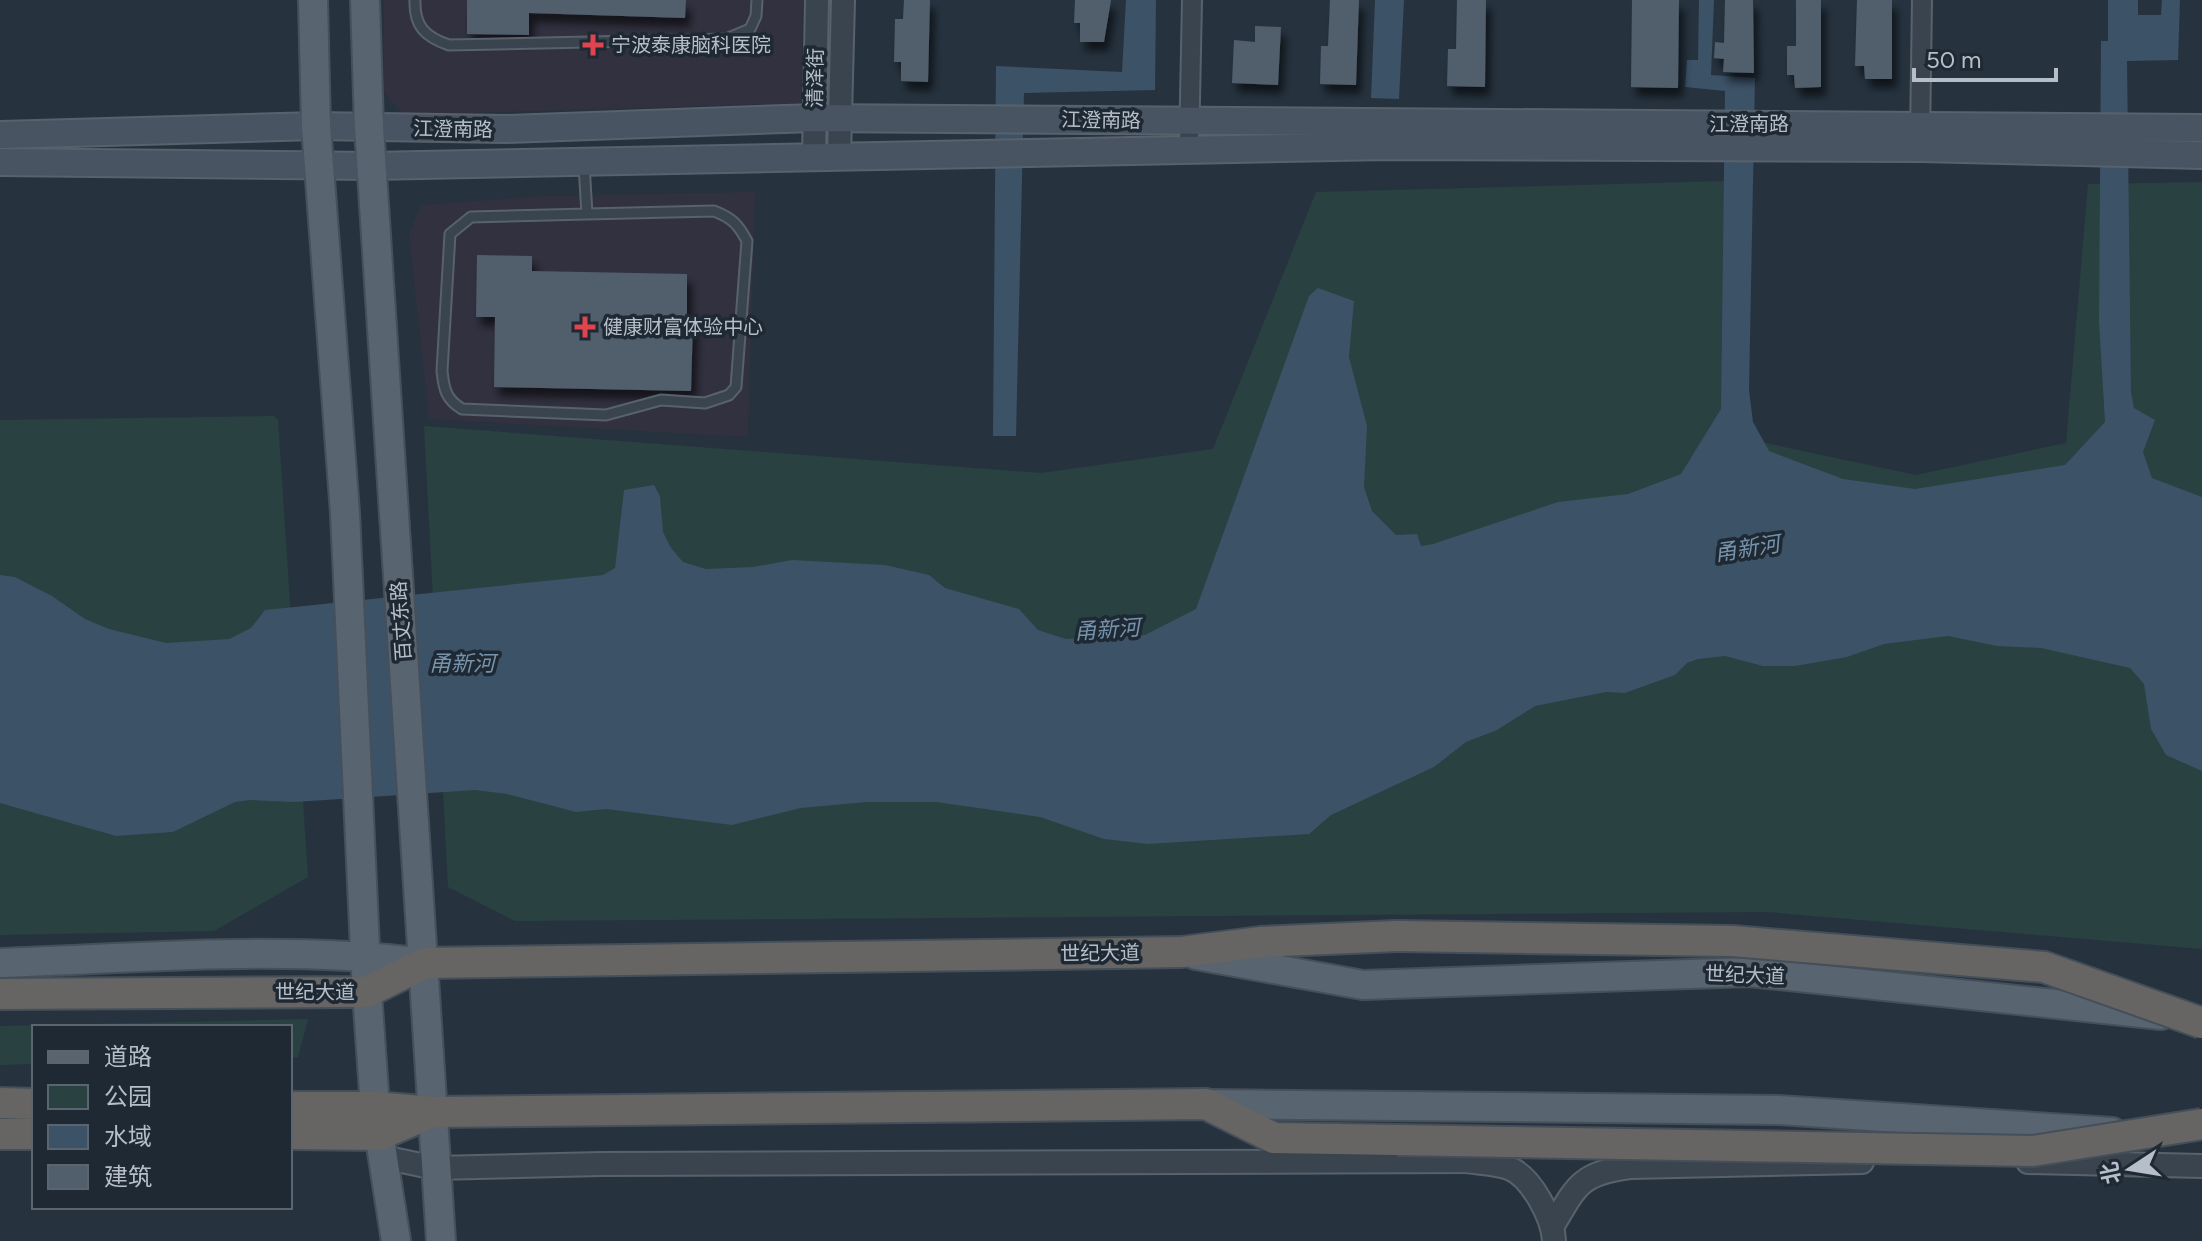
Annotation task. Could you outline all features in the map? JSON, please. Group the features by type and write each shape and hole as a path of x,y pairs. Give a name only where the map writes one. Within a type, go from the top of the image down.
{"highway":[{"path":"1182,952 1261,942 1397,936 1732,941 2044,967 2202,1021"},
{"name":"世纪大道","path":"0,994 367,992 425,963 1182,952"},
{"path":"0,1103 32,1104"},
{"path":"292,1134 379,1133 432,1112 1206,1104 1274,1138 2033,1151 2202,1124"},
{"path":"292,1108 379,1133"},
{"path":"0,1134 32,1134"}],"main road":[{"path":"313,0 316,126 345,513 367,992 379,1133 396,1241"},
{"name":"百丈东路","path":"365,0 371,166 441,1241"},
{"name":"江澄南路","path":"0,135 316,126 505,129 827,118 1189,121 1920,136 2202,155"},
{"name":"江澄南路","path":"0,162 371,166 2202,128"},
{"path":"0,963 282,952 425,963"},
{"name":"世纪大道","path":"1182,952 1363,985 1750,972 2202,1021"},
{"path":"1206,1104 1778,1110 2202,1137"}],"street":[{"name":"清泽街","path":"817,0 827,118"},
{"name":"清泽街","path":"826,156 827,118 843,0"},
{"path":"1189,148 1192,0"},
{"path":"1920,136 1922,0"},
{"path":"379,1133 436,1181 616,1164 1465,1161 1511,1168 1527,1183 1554,1233"},
{"path":"1554,1233 1575,1189 1598,1171 1630,1167 1943,1160 2202,1166"}],"lane":[{"path":"415,0 415,14 421,29 449,45 726,39 750,29 756,16 757,0"},
{"path":"584,162 587,214"},
{"path":"714,211 731,218 740,227 747,241 736,387 729,395 705,403 661,400 606,415 462,409 451,402 445,392 442,371 450,234 471,217 587,214 714,211"}],"shaded area":[{"name":"宁波泰康脑科医院","path":"384,0 803,0 801,103 403,115 384,91"},
{"name":"健康财富体验中心","path":"755,192 748,437 429,419 409,234 421,205 546,196"}],"green space":[{"path":"1727,181 1742,438 1916,475 2066,443 2088,184 2202,182 2202,949 1767,912 515,921 448,887 424,426 1041,473 1213,449 1316,192"},
{"path":"274,416 278,420 308,877 214,931 0,935 0,420"},
{"path":"308,1019 298,1057 292,1058 292,1025 44,1025"},
{"path":"32,1025 32,1064 0,1065 0,1026"}],"water":[{"path":"1126,0 1156,0 1155,90 1024,93 1016,436 993,436 996,66 1122,72"},
{"path":"1375,0 1404,0 1399,99 1371,98"},
{"name":"甬新河","path":"1699,0 1714,0 1711,75 1755,78 1749,390 1753,422 1769,451 1843,479 1915,489 2065,465 2105,422 2099,321 2101,41 2108,41 2108,0 2138,0 2138,15 2161,15 2162,0 2180,0 2178,60 2127,61 2131,392 2134,408 2155,420 2143,452 2152,478 2202,497 2202,771 2166,755 2151,729 2144,684 2130,668 2041,648 1997,646 1948,636 1884,644 1847,657 1795,666 1763,666 1725,656 1698,659 1687,663 1675,675 1625,693 1606,692 1535,706 1497,730 1466,742 1434,767 1331,815 1309,834 1148,844 1104,839 1040,817 936,802 867,802 801,808 732,825 606,809 576,812 507,794 475,790 295,802 250,800 235,802 173,832 116,836 0,803 0,575 15,577 52,596 85,619 109,629 166,643 229,639 251,628 265,610 603,575 615,568 624,490 654,485 660,496 663,532 683,562 706,569 753,567 792,560 885,565 929,575 945,588 1019,609 1038,630 1066,639 1145,635 1196,609 1309,296 1318,288 1354,301 1349,357 1367,426 1364,487 1372,511 1396,535 1417,534 1421,546 1433,544 1558,502 1628,494 1681,474 1721,409 1725,91 1685,87 1687,60 1698,60"}],"building":[{"path":"467,0 686,0 685,18 529,13 529,35 467,34"},
{"path":"904,0 930,0 928,82 901,81 901,62 894,62 895,19 903,19"},
{"path":"1075,0 1111,0 1104,42 1080,42 1080,23 1074,23"},
{"path":"1330,0 1359,0 1356,85 1320,84 1321,46 1328,46"},
{"path":"1457,0 1486,0 1485,87 1447,86 1448,49 1456,49"},
{"path":"1632,0 1679,0 1678,88 1631,87"},
{"path":"1725,0 1753,0 1754,73 1723,72 1724,59 1714,58 1715,42 1724,43"},
{"path":"1796,0 1821,0 1821,87 1795,88 1794,75 1787,75 1787,46 1796,46"},
{"path":"1857,0 1892,0 1892,79 1865,79 1864,66 1855,66"},
{"path":"1255,26 1281,27 1278,85 1232,83 1234,40 1255,42"},
{"path":"477,255 532,256 532,271 687,274 687,320 693,321 691,391 494,387 495,317 476,317"}],"place":[{"name":"宁波泰康脑科医院","path":"593,45"},
{"name":"健康财富体验中心","path":"585,327"}]}
